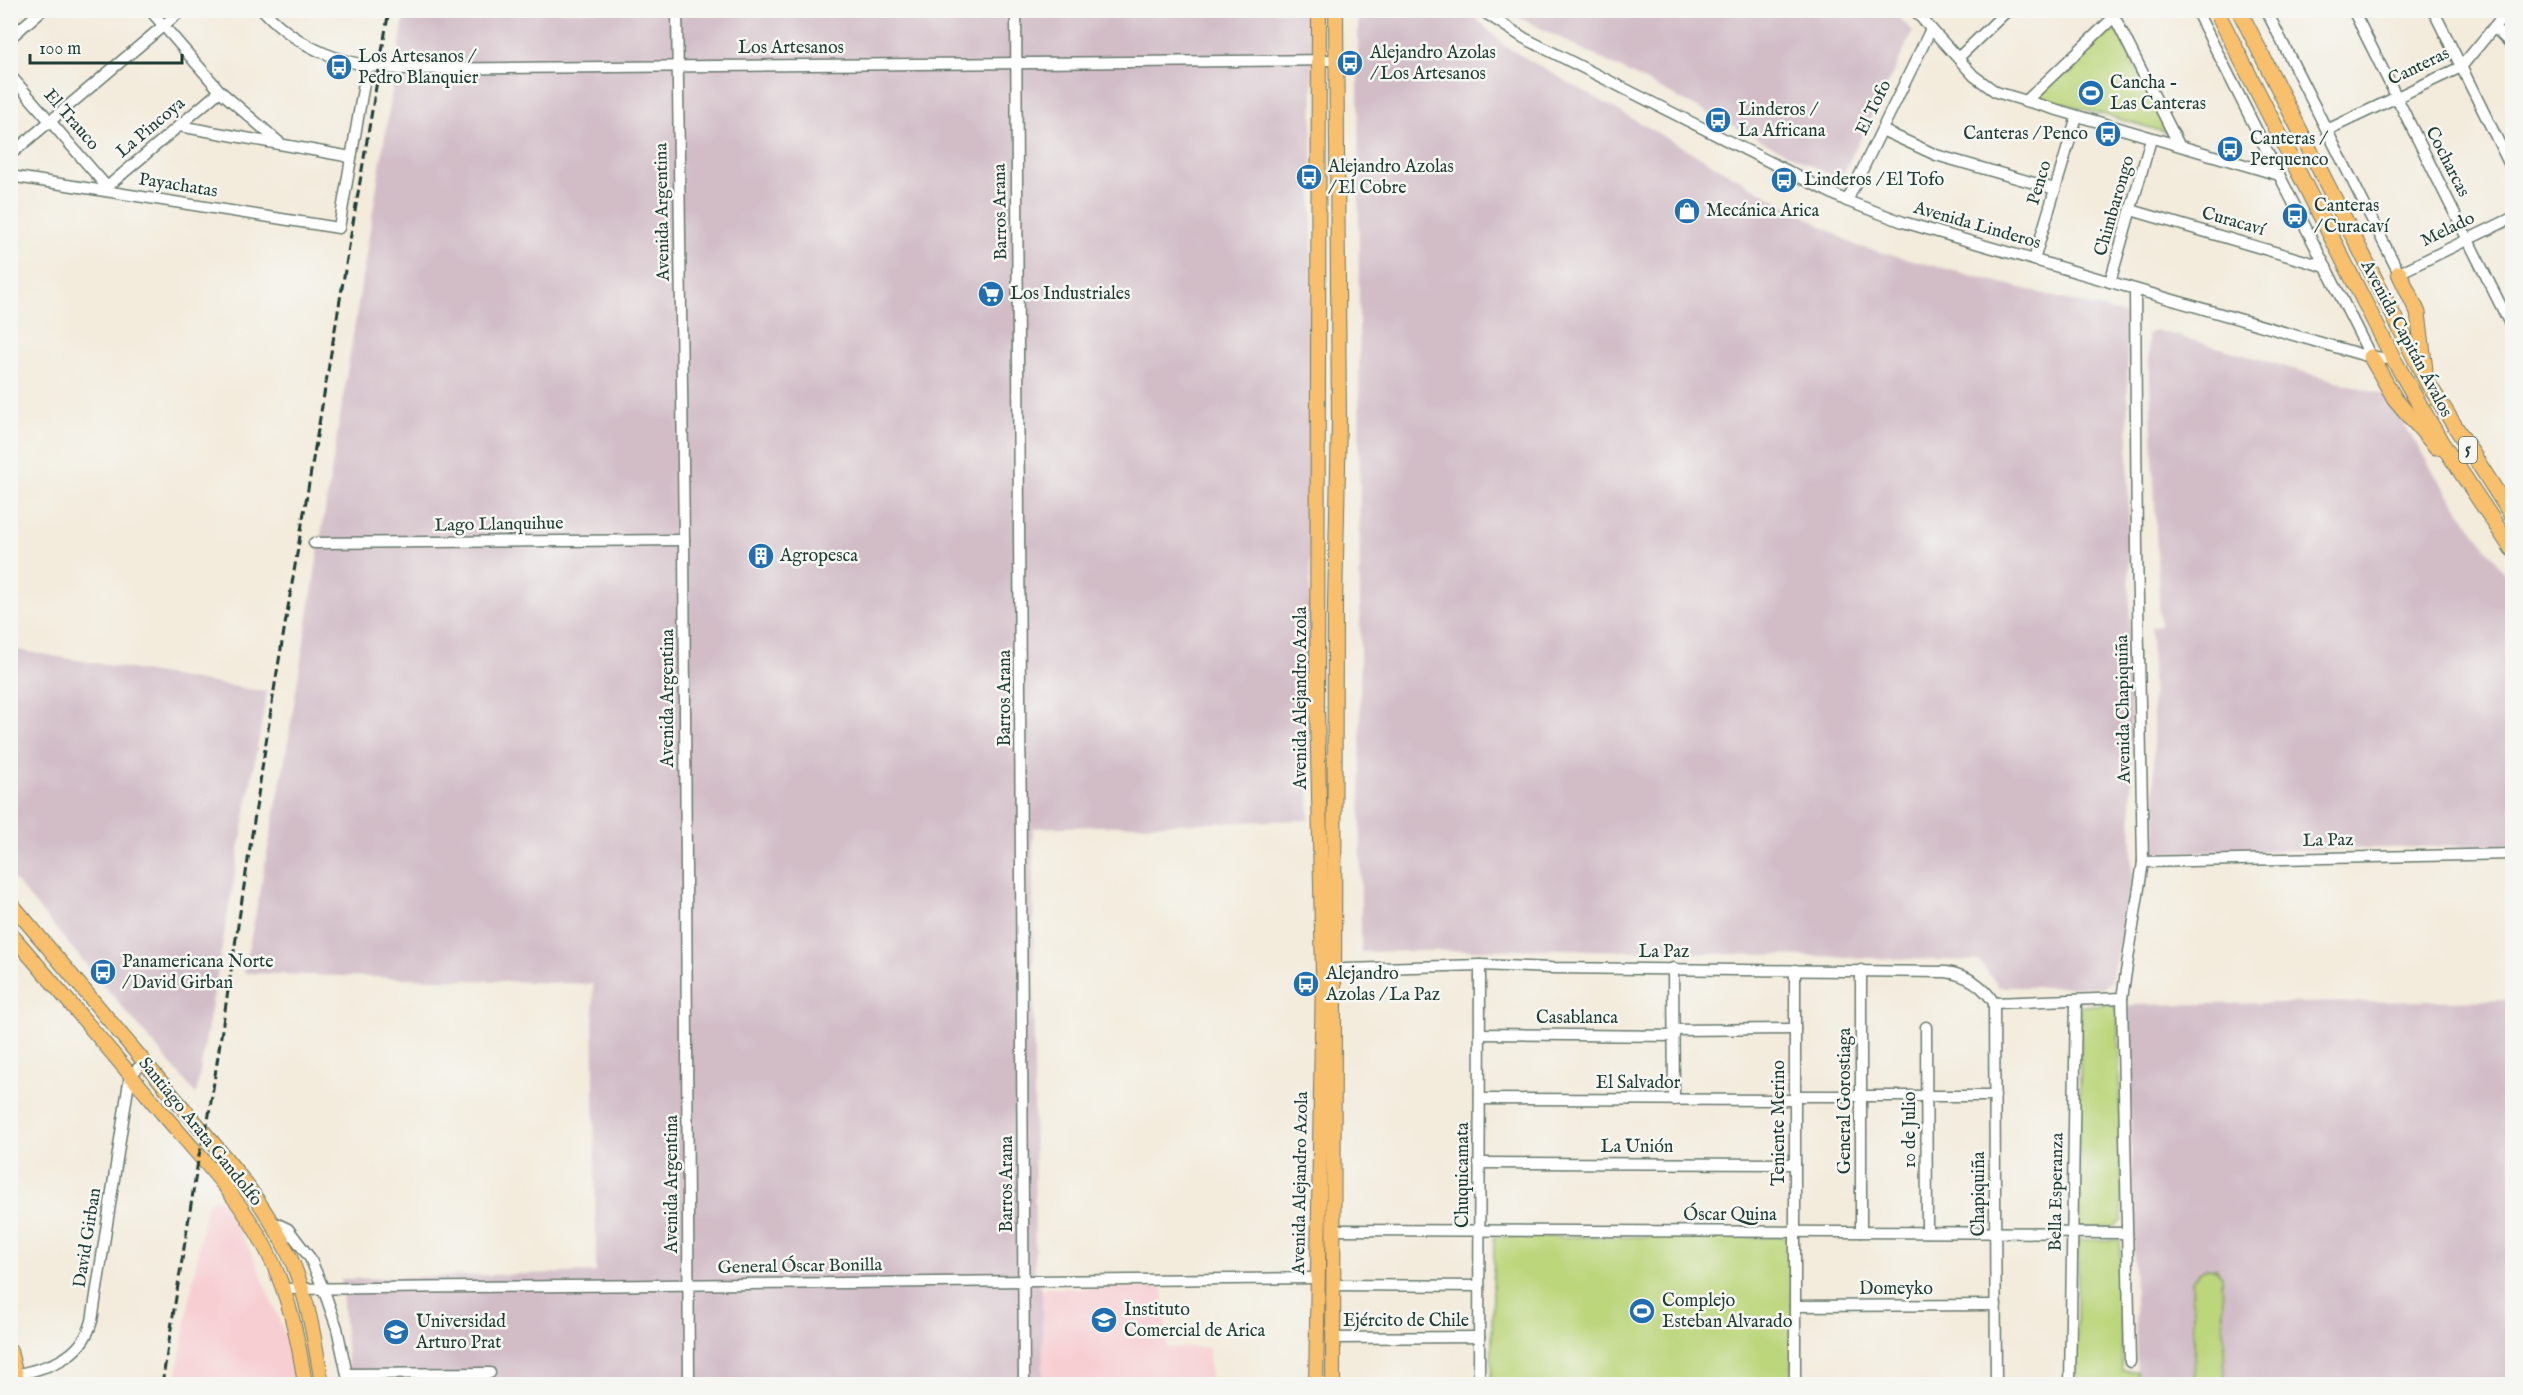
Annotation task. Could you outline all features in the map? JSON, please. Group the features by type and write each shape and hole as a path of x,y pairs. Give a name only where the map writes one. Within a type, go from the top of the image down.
{"highway":[{"name":"Avenida Capitán Ávalos","path":"2216,10 2394,360 2462,475 2512,549"},
{"name":"Avenida Capitán Ávalos","path":"2239,10 2427,382 2512,516"},
{"path":"2399,273 2418,313 2427,382"},
{"path":"2371,357 2395,399 2462,475"},
{"path":"2394,360 2427,382"}],"main road":[{"name":"Avenida Alejandro Azola","path":"1319,10 1317,709 1329,972 1334,1230 1333,1384"},
{"name":"Avenida Alejandro Azola","path":"1316,1384 1317,1278 1329,972 1339,422 1336,10"},
{"name":"Santiago Arata Gandolfo","path":"10,902 232,1166 271,1221 290,1257 302,1290 312,1323 322,1384"},
{"name":"Santiago Arata Gandolfo","path":"10,933 247,1216 266,1249 284,1289 299,1345 305,1384"},
{"path":"10,1351 15,1378"}],"street":[{"path":"10,38 42,10"},
{"path":"150,10 220,91 281,144"},
{"path":"10,155 182,10"},
{"name":"Los Artesanos","path":"263,10 286,32 313,49 339,60 367,66 409,69 1337,60"},
{"name":"Avenida Argentina","path":"677,10 684,540 689,1384"},
{"name":"Barros Arana","path":"1016,10 1024,1384"},
{"name":"Avenida Linderos","path":"1481,10 1524,38 1846,201 1903,222 2135,291 2371,357 2394,360"},
{"path":"1914,10 1985,86 1996,93 2279,176"},
{"path":"1958,58 2008,10"},
{"name":"Avenida Capitán Ávalos","path":"2196,10 2371,357"},
{"name":"Avenida Capitán Ávalos","path":"2266,10 2399,273"},
{"name":"Cocharcas","path":"2353,10 2512,328"},
{"path":"2433,10 2512,169"},
{"name":"Canteras","path":"2327,130 2461,67 2508,10"},
{"path":"2025,102 2112,14 2179,145"},
{"path":"2494,27 2512,45"},
{"name":"El Tofo","path":"1846,201 1931,29"},
{"path":"179,126 351,157 367,66"},
{"name":"El Trauco","path":"10,75 107,189"},
{"name":"La Pincoya","path":"107,189 220,91"},
{"name":"Penco","path":"2034,260 2077,116"},
{"path":"1882,130 1936,155 2055,189"},
{"name":"Chimbarongo","path":"2110,282 2151,139"},
{"name":"Payachatas","path":"10,176 107,189 339,228 351,157"},
{"name":"Curacaví","path":"2131,210 2326,267"},
{"name":"Melado","path":"2399,273 2512,218"},
{"name":"Avenida Chapiquiña","path":"2122,998 2143,862 2135,291"},
{"path":"2481,469 2512,502"},
{"name":"Lago Llanquihue","path":"314,543 684,540"},
{"name":"La Paz","path":"2143,862 2512,854"},
{"name":"La Paz","path":"1329,972 1480,966 1955,973 1979,985 1994,1003"},
{"name":"Chuquicamata","path":"1479,1384 1480,966"},
{"path":"1674,968 1674,1100"},
{"name":"Teniente Merino","path":"1795,970 1795,1384"},
{"name":"General Gorostiaga","path":"1861,970 1861,1232"},
{"path":"1994,1003 2122,998 2130,1362"},
{"name":"Bella Esperanza","path":"2070,1384 2076,1000"},
{"name":"Chapiquiña","path":"1994,1003 1996,1384"},
{"name":"10 de Julio","path":"1926,1027 1927,1232"},
{"name":"Casablanca","path":"1480,1034 1674,1033 1795,1029"},
{"path":"130,1075 144,1062"},
{"name":"David Girban","path":"15,1378 67,1357 83,1344 89,1331 130,1075"},
{"name":"El Salvador","path":"1480,1099 1674,1100 1995,1096"},
{"name":"La Unión","path":"1479,1162 1795,1164"},
{"name":"Santiago Arata Gandolfo","path":"271,1221 288,1228 310,1258 324,1288 337,1328 348,1379"},
{"name":"Óscar Quina","path":"1334,1230 2127,1233"},
{"name":"General Óscar Bonilla","path":"284,1289 1317,1278"},
{"path":"1334,1285 1479,1286"},
{"name":"Domeyko","path":"1795,1306 1996,1305"},
{"name":"Ejército de Chile","path":"1333,1338 1479,1337"},
{"path":"348,1379 490,1373"}],"shaded area":[{"path":"405,11 1313,11 1309,820 1033,828 1035,1272 1042,1292 1043,1384 349,1384 341,1279 596,1272 593,984 244,973 285,760"},
{"path":"1358,11 1468,11 1506,47 1857,246 2127,315 2132,884 2111,981 2103,987 1999,987 1979,961 1556,949 1361,952"},
{"path":"1507,11 1893,11 1913,32 1840,180"},
{"path":"2156,330 2386,395 2439,481 2512,584 2512,845 2156,853 2151,627 2160,626 2148,334"},
{"path":"11,649 267,692 196,1094 11,876"},
{"path":"2512,1000 2512,1384 2137,1384 2128,1005"},
{"path":"219,1198 228,1209 255,1260 285,1334 295,1384 175,1384 206,1206 210,1200"},
{"name":"Instituto Comercial de Arica","path":"1045,1288 1163,1288 1167,1348 1209,1347 1210,1384 1043,1384 1042,1292"}],"green space":[{"path":"2112,22 2168,133 2038,96"},
{"path":"2112,1004 2118,1011 2122,1219 2113,1227 2078,1228 2081,1006"},
{"name":"Complejo Esteban Alvarado","path":"1494,1237 1793,1237 1792,1384 1491,1384"},
{"path":"2078,1240 2120,1240 2122,1371 2137,1371 2137,1384 2076,1384"},
{"path":"2206,1268 2215,1269 2222,1276 2225,1384 2195,1384 2192,1281 2199,1272"}],"railway":[{"path":"162,1384 199,1155 208,1121 275,684 389,10"}],"place":[{"name":"Alejandro Azolas / Los Artesanos","path":"1350,63"},
{"name":"Los Artesanos / Pedro Blanquier","path":"339,67"},
{"name":"Cancha - Las Canteras","path":"2091,93"},
{"name":"Linderos / La Africana","path":"1718,120"},
{"name":"Canteras / Penco","path":"2108,134"},
{"name":"Canteras / Perquenco","path":"2230,149"},
{"name":"Alejandro Azolas / El Cobre","path":"1309,177"},
{"name":"Linderos / El Tofo","path":"1784,180"},
{"name":"Mecánica Arica","path":"1687,211"},
{"name":"Canteras / Curacaví","path":"2295,216"},
{"name":"Los Industriales","path":"991,294"},
{"name":"Agropesca","path":"761,556"},
{"name":"Panamericana Norte / David Girban","path":"103,972"},
{"name":"Alejandro Azolas / La Paz","path":"1306,984"},
{"name":"Complejo Esteban Alvarado","path":"1642,1311"},
{"name":"Instituto Comercial de Arica","path":"1104,1320"},
{"name":"Universidad Arturo Prat","path":"396,1332"}]}
